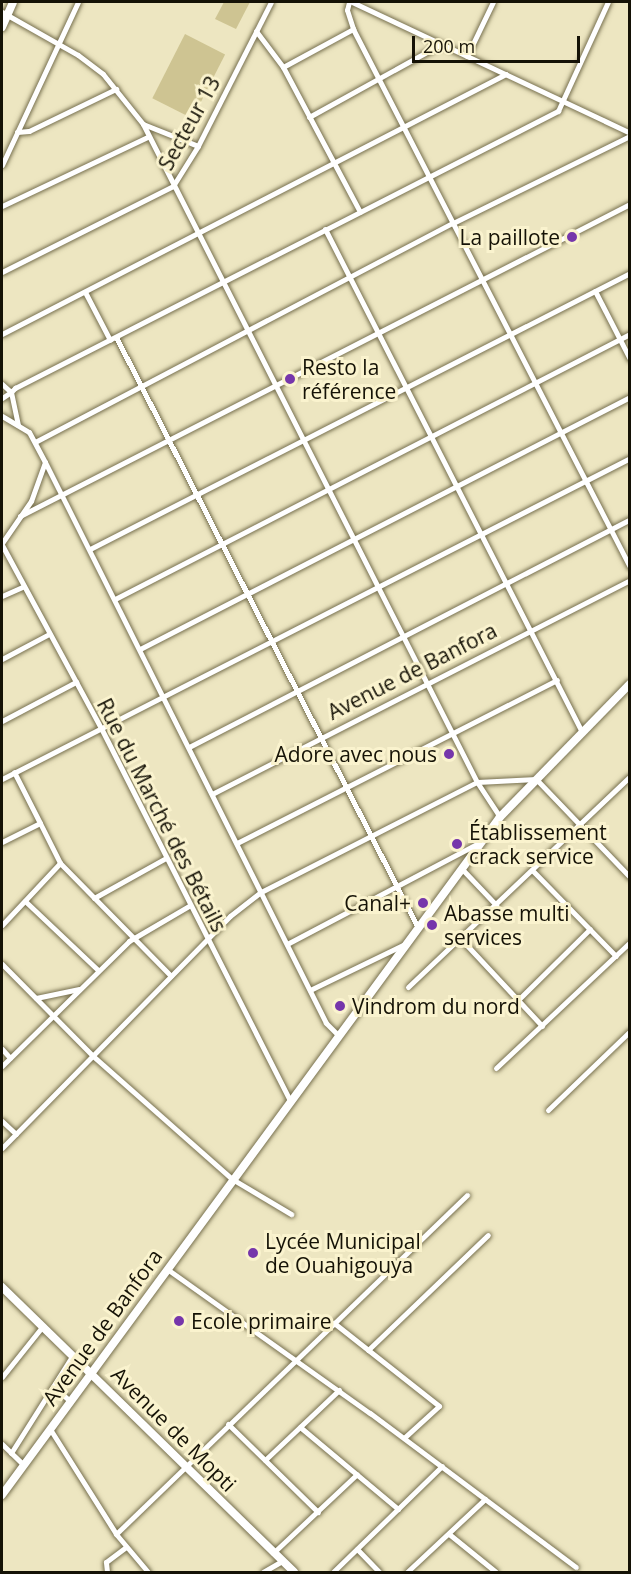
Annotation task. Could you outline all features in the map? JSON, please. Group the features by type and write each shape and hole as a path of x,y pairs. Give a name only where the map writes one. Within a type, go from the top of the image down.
{"main road":[{"path":"2,27 4,13 13,2"},
{"name":"Avenue de Banfora","path":"2,1495 232,1179 500,818 630,684"},
{"name":"Avenue de Mopti","path":"2,1287 294,1572"}],"street":[{"path":"2,165 78,2"},
{"name":"Secteur 13","path":"2,272 173,186 198,146 271,2"},
{"path":"630,134 351,2 347,10 353,29 630,567"},
{"path":"467,56 493,2"},
{"path":"2,398 113,338 558,111 608,2"},
{"path":"4,13 60,41 116,89 143,124 147,137 452,734 477,782 500,818"},
{"path":"283,67 353,29"},
{"path":"256,31 283,67 332,164 360,212"},
{"path":"309,117 441,44"},
{"path":"2,334 198,235 506,74"},
{"path":"17,132 29,131 116,89"},
{"path":"143,124 198,146"},
{"path":"35,442 248,332 453,222 630,134"},
{"path":"2,206 147,137"},
{"path":"20,516 630,204"},
{"path":"325,229 482,532 582,732"},
{"path":"90,549 408,389 630,273"},
{"path":"595,291 630,359"},
{"path":"85,292 141,387 196,495 223,542 418,928"},
{"path":"115,599 630,334"},
{"path":"2,384 11,392 18,424"},
{"path":"140,649 630,397"},
{"path":"2,416 18,424 35,442 326,1023 338,1035"},
{"path":"2,779 630,458"},
{"path":"2,544 39,484 45,462"},
{"path":"189,747 630,519"},
{"name":"Rue du Marché des Bétails","path":"2,544 101,728 206,940 291,1100"},
{"name":"Avenue de Banfora","path":"212,794 630,580"},
{"path":"2,596 24,586"},
{"path":"2,659 49,634"},
{"path":"237,843 557,680"},
{"path":"2,721 76,682"},
{"path":"14,772 60,863 171,976"},
{"path":"2,1148 206,940 261,892 477,782 536,779 630,877"},
{"path":"408,987 627,779 630,786"},
{"path":"2,842 40,823"},
{"name":"Avenue de Banfora","path":"287,944 483,840"},
{"path":"94,898 166,858"},
{"path":"2,925 60,863"},
{"path":"462,869 496,905"},
{"path":"532,870 616,956"},
{"path":"25,901 98,970"},
{"path":"2,1066 54,1017 98,970 134,938 189,906"},
{"path":"518,1000 590,929"},
{"path":"461,939 542,1026"},
{"path":"496,1068 630,942"},
{"name":"Avenue de Banfora","path":"310,990 407,943"},
{"path":"2,964 93,1056 232,1179 291,1214"},
{"path":"36,998 81,989"},
{"path":"548,1110 630,1032"},
{"path":"2,1049 10,1058"},
{"path":"2,1122 16,1134"},
{"path":"116,1534 467,1195"},
{"path":"368,1350 488,1235"},
{"path":"167,1269 339,1390 442,1466 574,1571"},
{"path":"334,1323 439,1406 404,1438"},
{"path":"2,1374 42,1327"},
{"path":"11,1453 73,1355"},
{"path":"54,1388 70,1401"},
{"path":"265,1460 339,1390"},
{"path":"228,1424 318,1512"},
{"path":"300,1427 398,1509"},
{"path":"50,1429 116,1534 148,1572"},
{"path":"2,1444 24,1465"},
{"path":"333,1572 442,1466"},
{"path":"273,1553 357,1474"},
{"path":"407,1572 485,1499"},
{"path":"448,1534 496,1572"},
{"path":"107,1572 106,1562 126,1547"},
{"path":"357,1549 380,1572"},
{"path":"263,1572 282,1561"}],"shaded area":[{"path":"224,2 250,2 236,29 215,19"},
{"path":"185,34 225,54 192,119 152,98"}],"place":[{"name":"La paillote","path":"572,237"},
{"name":"Resto la référence","path":"290,379"},
{"name":"Adore avec nous","path":"449,754"},
{"name":"Établissement crack service","path":"457,844"},
{"name":"Canal+","path":"423,903"},
{"name":"Abasse multi services","path":"432,925"},
{"name":"Vindrom du nord","path":"340,1006"},
{"name":"Lycée Municipal de Ouahigouya","path":"253,1253"},
{"name":"Ecole primaire","path":"179,1321"}]}
